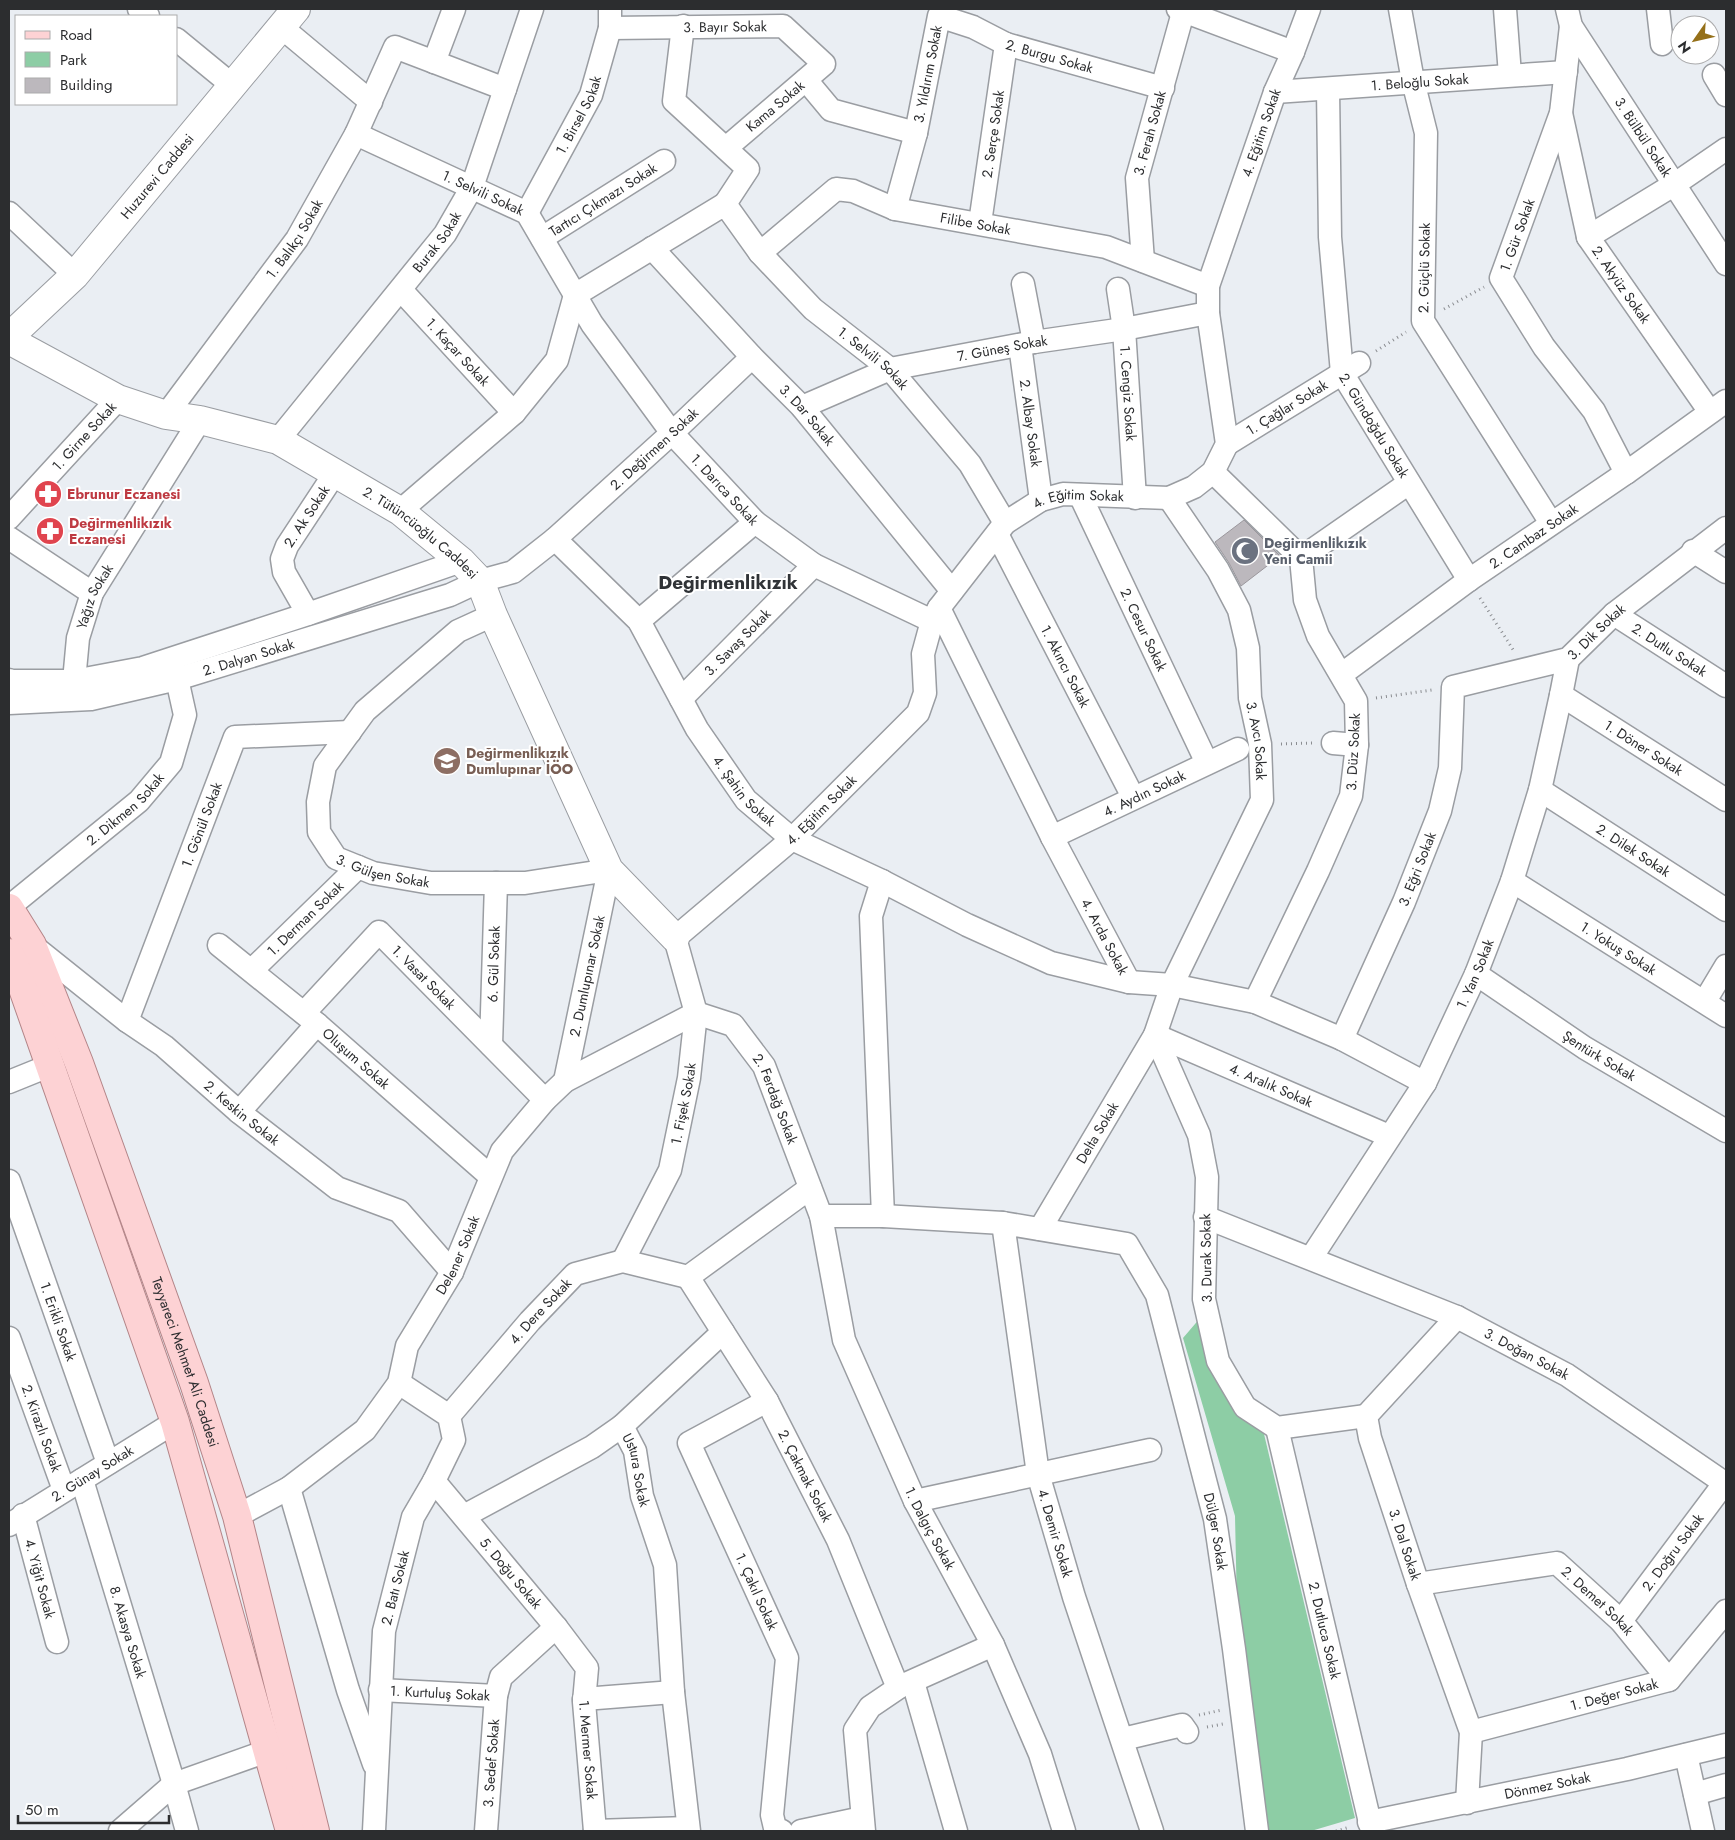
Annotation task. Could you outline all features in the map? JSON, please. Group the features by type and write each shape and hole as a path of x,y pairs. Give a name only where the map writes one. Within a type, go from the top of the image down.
{"main road":[{"name":"Teyyareci Mehmet Ali Caddesi","path":"9,907 16,957 51,1065 175,1422 290,1831"},
{"name":"Teyyareci Mehmet Ali Caddesi","path":"16,957 79,1063 194,1383 236,1516 315,1831"}],"street":[{"path":"454,9 434,62 505,89"},
{"name":"Burak Sokak","path":"278,440 445,234 472,187 532,9"},
{"path":"1182,9 1293,52"},
{"name":"3. Ferah Sokak","path":"1143,261 1138,178 1163,88 1182,9"},
{"name":"4. Eğitim Sokak","path":"676,938 792,839 918,713 925,693 923,654 941,607 1001,529 1041,500 1063,494 1169,498 1194,487 1213,472 1226,444 1208,313 1208,286 1275,92 1309,9"},
{"name":"2. Güçlü Sokak","path":"1400,9 1413,81 1426,133 1430,317 1551,523"},
{"path":"1505,9 1510,75"},
{"path":"1662,44 1663,9"},
{"name":"2. Burgu Sokak","path":"939,16 977,18 1006,44 1163,88"},
{"name":"3. Yıldırım Sokak","path":"895,208 916,133 939,16"},
{"name":"1. Gür Sokak","path":"1569,17 1566,72 1561,113 1501,278 1544,347 1594,412 1626,473"},
{"name":"3. Bülbül Sokak","path":"1569,17 1726,264"},
{"path":"288,18 370,102"},
{"name":"Huzurevi Caddesi","path":"9,338 75,275 288,18"},
{"name":"3. Bayır Sokak","path":"610,18 683,26 782,26 824,64"},
{"name":"1. Birsel Sokak","path":"528,213 591,95 610,18"},
{"path":"400,511 514,413 557,360 575,295 725,204 748,169 674,101 683,26"},
{"path":"178,41 232,85"},
{"name":"2. Serçe Sokak","path":"980,223 1006,44"},
{"name":"1. Balıkçı Sokak","path":"166,415 297,239 356,134 395,47 434,62"},
{"name":"Kama Sokak","path":"726,148 824,64"},
{"name":"1. Beloğlu Sokak","path":"1275,92 1413,81 1566,72"},
{"path":"1714,75 1726,95"},
{"name":"3. Yıldırım Sokak","path":"806,80 831,110 916,133"},
{"name":"2. Gündoğdu Sokak","path":"1328,88 1330,238 1350,368 1409,483 1468,580"},
{"name":"2. Akyüz Sokak","path":"1561,113 1588,237 1718,406"},
{"name":"1. Selvili Sokak","path":"356,134 528,213 575,295"},
{"path":"1588,237 1675,184 1726,149"},
{"name":"Tartıcı Çıkmazı Sokak","path":"542,238 664,161"},
{"name":"Filibe Sokak","path":"760,253 836,189 853,191 895,208 1106,247 1208,286"},
{"name":"1. Selvili Sokak","path":"725,204 760,253 813,309 890,368 970,464 1001,529"},
{"path":"9,213 75,275"},
{"name":"3. Dar Sokak","path":"652,248 752,357 802,407 941,607"},
{"name":"2. Albay Sokak","path":"1022,284 1041,500"},
{"name":"1. Cengiz Sokak","path":"1118,289 1124,329 1136,498"},
{"name":"1. Kaçar Sokak","path":"401,290 514,413"},
{"name":"1. Darıca Sokak","path":"575,295 592,324 672,434 755,522 814,565 941,607"},
{"name":"7. Güneş Sokak","path":"802,407 890,368 1208,313"},
{"name":"2. Tütüncüoğlu Caddesi","path":"9,338 118,399 166,415 200,420 278,440 400,511 461,561 480,581 493,615 609,870 676,938"},
{"name":"2. Değirmen Sokak","path":"555,538 672,434 752,357"},
{"name":"1. Çağlar Sokak","path":"1226,444 1350,368"},
{"name":"1. Girne Sokak","path":"9,518 118,399"},
{"name":"2. Cambaz Sokak","path":"1342,674 1468,580 1626,473 1718,406"},
{"name":"Yağız Sokak","path":"74,681 78,638 92,593 200,420"},
{"path":"1213,472 1302,558 1409,483"},
{"name":"2. Ak Sokak","path":"308,614 284,572 282,559 287,546 335,473"},
{"name":"2. Cesur Sokak","path":"1080,495 1207,763"},
{"name":"3. Avcı Sokak","path":"1169,498 1218,570 1239,610 1248,648 1250,698 1260,744 1262,800 1172,985"},
{"path":"639,621 755,522"},
{"name":"3. Dik Sokak","path":"1453,687 1568,659 1614,614 1726,528"},
{"name":"1. Akıncı Sokak","path":"1001,529 1133,797"},
{"path":"9,538 92,593"},
{"path":"480,581 513,572 555,538"},
{"name":"4. Şahin Sokak","path":"555,538 639,621 697,729 746,800 792,839 882,881 967,926 1051,963 1129,982"},
{"path":"1693,552 1726,572"},
{"name":"3. Düz Sokak","path":"1255,1002 1318,871 1351,796 1357,745 1356,701 1342,674 1318,636 1304,600 1302,558"},
{"name":"2. Dalyan Sokak","path":"9,680 74,681 143,668 461,561"},
{"name":"3. Savaş Sokak","path":"681,699 814,565"},
{"name":"2. Dalyan Sokak","path":"9,703 91,699 178,679 450,595 480,581"},
{"name":"4. Arda Sokak","path":"941,607 1052,837 1129,982 1172,985 1255,1002 1342,1039 1425,1083"},
{"name":"2. Dutlu Sokak","path":"1614,614 1726,686"},
{"name":"3. Gülşen Sokak","path":"493,615 458,630 365,711 325,766 318,802 319,832 336,858 373,873 431,883 525,883 609,870"},
{"name":"1. Yan Sokak","path":"1311,1258 1425,1083 1476,974 1512,881 1540,790 1562,695 1568,659"},
{"name":"2. Dikmen Sokak","path":"9,907 139,801 171,763 185,715 178,679"},
{"name":"3. Eğri Sokak","path":"1342,1039 1404,902 1440,811 1450,768 1453,687"},
{"name":"1. Döner Sokak","path":"1562,695 1726,800"},
{"name":"1. Gönül Sokak","path":"127,1021 235,737 350,732"},
{"path":"1333,743 1357,745"},
{"name":"4. Aydın Sokak","path":"1052,837 1133,797 1238,749"},
{"name":"2. Dilek Sokak","path":"1540,790 1726,910"},
{"name":"1. Derman Sokak","path":"252,970 358,867"},
{"name":"2. Dumlupınar Sokak","path":"565,1081 609,870"},
{"path":"882,881 871,916 883,1216"},
{"name":"1. Yokuş Sokak","path":"1512,881 1726,1016"},
{"name":"6. Gül Sokak","path":"491,1045 496,883"},
{"name":"1. Vasat Sokak","path":"239,1112 379,932 545,1100"},
{"name":"1. Fişek Sokak","path":"623,1261 670,1170 689,1078 696,1013 676,938"},
{"name":"Oluşum Sokak","path":"219,945 311,1019 490,1176"},
{"name":"2. Keskin Sokak","path":"16,957 127,1021 164,1046 239,1112 337,1188 399,1211 452,1272"},
{"path":"1705,1001 1726,966"},
{"name":"Şentürk Sokak","path":"1476,974 1585,1048 1726,1131"},
{"path":"1155,1035 1172,985"},
{"name":"Delener Sokak","path":"236,1516 289,1488 365,1430 399,1382 407,1346 452,1272 490,1176 502,1151 545,1100 565,1081 696,1013"},
{"name":"2. Ferdağ Sokak","path":"696,1013 733,1025 764,1066 821,1216"},
{"name":"4. Aralık Sokak","path":"1155,1035 1389,1136"},
{"name":"3. Durak Sokak","path":"1155,1035 1199,1135 1207,1178 1204,1299 1218,1361 1245,1407 1277,1428"},
{"name":"Delta Sokak","path":"1040,1229 1155,1035"},
{"path":"9,1082 51,1065"},
{"name":"1. Erikli Sokak","path":"9,1180 108,1463"},
{"path":"688,1277 810,1188"},
{"path":"821,1216 883,1216 1003,1223 1040,1229"},
{"name":"1. Dalgıç Sokak","path":"821,1216 844,1340 915,1501 994,1645 1040,1754 1063,1831"},
{"path":"1205,1217 1311,1258"},
{"name":"4. Demir Sokak","path":"1003,1223 1038,1474 1074,1596 1152,1831"},
{"name":"Dülger Sokak","path":"1040,1229 1127,1244 1157,1295 1216,1519 1257,1831"},
{"name":"3. Doğan Sokak","path":"1311,1258 1458,1317 1567,1375 1726,1483"},
{"name":"4. Dere Sokak","path":"449,1416 530,1321 575,1274 623,1261 688,1277"},
{"name":"2. Çakmak Sokak","path":"688,1277 768,1401 838,1540 906,1685 956,1831"},
{"path":"1277,1428 1366,1416 1458,1317"},
{"path":"622,1426 723,1332"},
{"name":"2. Kirazlı Sokak","path":"9,1338 73,1485"},
{"path":"399,1382 449,1416"},
{"name":"1. Çakıl Sokak","path":"768,1401 690,1443 787,1658 772,1815 775,1828 782,1831"},
{"name":"2. Batı Sokak","path":"374,1831 384,1631 412,1517 434,1481 454,1440 449,1416"},
{"name":"3. Dal Sokak","path":"1366,1416 1370,1438 1418,1584 1471,1732 1467,1802"},
{"name":"2. Günay Sokak","path":"16,1520 175,1422"},
{"name":"Ustura Sokak","path":"464,1516 592,1447 622,1426 635,1451 642,1496 665,1565 673,1692 688,1829"},
{"name":"2. Dutluca Sokak","path":"1277,1428 1370,1827"},
{"path":"915,1501 1150,1450"},
{"name":"5. Doğu Sokak","path":"434,1481 556,1626 587,1668"},
{"name":"2. Doğru Sokak","path":"1620,1621 1726,1483"},
{"name":"8. Akasya Sokak","path":"73,1485 174,1784 187,1831"},
{"path":"289,1488 348,1690 378,1775"},
{"name":"4. Yiğit Sokak","path":"16,1520 57,1642"},
{"name":"2. Demet Sokak","path":"1418,1584 1557,1562 1620,1621 1669,1680"},
{"name":"1. Değer Sokak","path":"1471,1732 1669,1680 1726,1611"},
{"name":"1. Kurtuluş Sokak","path":"380,1690 496,1696 501,1678 556,1626"},
{"path":"801,1831 863,1825 855,1730 870,1707 906,1685 994,1645"},
{"name":"1. Mermer Sokak","path":"587,1668 584,1699 595,1831"},
{"path":"584,1699 673,1692"},
{"name":"3. Sedef Sokak","path":"486,1831 496,1696"},
{"path":"1122,1739 1184,1725"},
{"name":"Dönmez Sokak","path":"1370,1827 1467,1802 1628,1769 1726,1745"},
{"path":"120,1831 174,1784 267,1751"},
{"path":"1686,1755 1703,1831"},
{"path":"1695,1794 1726,1785"},
{"path":"595,1831 688,1829"}],"path":[{"path":"1350,368 1430,317 1501,278"},
{"path":"1468,580 1526,669"},
{"path":"1356,701 1453,687"},
{"path":"1260,744 1333,743"},
{"path":"1184,1725 1242,1712"},
{"path":"1184,1725 1242,1712"}],"green space":[{"path":"1201,1317 1233,1401 1264,1434 1355,1818 1311,1831 1268,1831 1237,1609 1235,1516 1183,1338"}],"building":[{"name":"Değirmenlikızık Yeni Camii","path":"1244,520 1280,556 1241,586 1215,542"}],"place":[{"name":"Ebrunur Eczanesi","path":"48,494"},
{"name":"Değirmenlikızık Eczanesi","path":"50,531"},
{"name":"Değirmenlikızık Yeni Camii","path":"1245,551"},
{"name":"Değirmenlikızık Dumlupınar İÖO","path":"447,761"}],"district":[{"name":"Değirmenlikızık","path":"728,582"}]}
